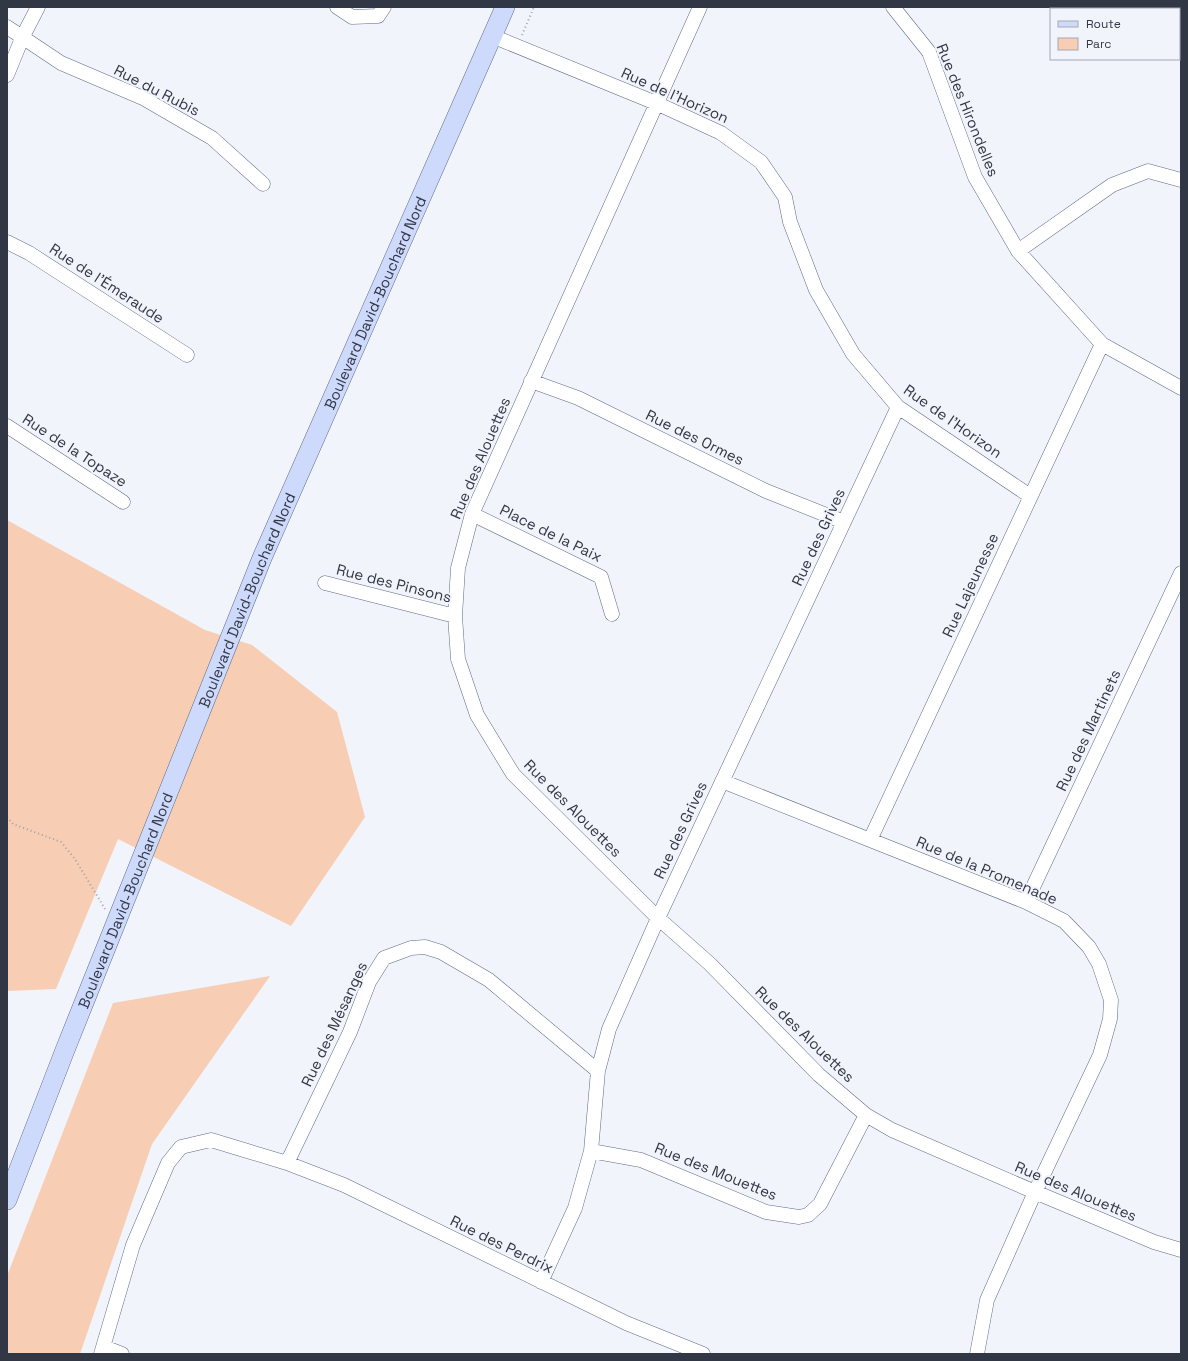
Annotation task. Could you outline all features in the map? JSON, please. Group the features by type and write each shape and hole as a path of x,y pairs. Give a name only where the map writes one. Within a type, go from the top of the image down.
{"street":[{"path":"7,75 22,36 38,7"},
{"path":"337,7 352,17 378,16 384,7"},
{"name":"Boulevard David-Bouchard Nord","path":"7,1200 62,1058 262,558 505,7"},
{"name":"Rue des Alouettes","path":"700,7 472,514 458,568 456,616 458,660 477,715 513,774 658,918 710,964 818,1075 866,1115 892,1130 1035,1192 1154,1242 1181,1250"},
{"name":"Rue des Hirondelles","path":"893,7 929,52 975,177 1018,251 1102,344 1181,388"},
{"name":"Rue du Rubis","path":"7,27 61,63 143,98 212,138 263,184"},
{"name":"Rue de l'Horizon","path":"492,36 656,104 721,133 761,162 785,197 790,222 816,290 853,354 898,407 1030,496"},
{"path":"1018,251 1112,184 1148,171 1181,180"},
{"name":"Rue de l'Émeraude","path":"7,242 29,253 187,355"},
{"name":"Rue Lajeunesse","path":"870,840 1102,344"},
{"name":"Rue des Ormes","path":"531,381 578,398 766,491 844,522"},
{"name":"Rue des Grives","path":"541,1282 575,1208 592,1151 598,1070 609,1029 658,918 898,407"},
{"name":"Rue de la Topaze","path":"7,426 123,502"},
{"name":"Place de la Paix","path":"472,514 601,577 612,614"},
{"name":"Rue des Martinets","path":"1026,902 1181,573"},
{"name":"Rue des Pinsons","path":"325,583 456,616"},
{"name":"Rue de la Promenade","path":"722,781 1026,902 1064,921 1088,947 1099,964 1111,1000 1110,1019 1100,1055 1035,1192 988,1300 977,1354"},
{"name":"Rue des Mésanges","path":"287,1164 350,1032 369,982 384,958 411,948 425,947 441,952 489,980 598,1070"},
{"name":"Rue des Mouettes","path":"592,1151 641,1160 766,1212 799,1216 808,1215 820,1204 866,1115"},
{"name":"Rue des Perdrix","path":"103,1351 133,1245 168,1163 181,1147 211,1140 287,1164 344,1186 626,1323 703,1354"},
{"path":"103,1351 122,1354"}],"path":[{"path":"517,46 534,7"},
{"path":"7,817 13,824 61,842 75,859 115,925"}],"green space":[{"path":"7,520 205,630 252,645 337,712 365,817 291,926 118,839 56,989 7,991"},
{"path":"270,976 152,1144 80,1354 7,1354 7,1276 113,1003"}]}
